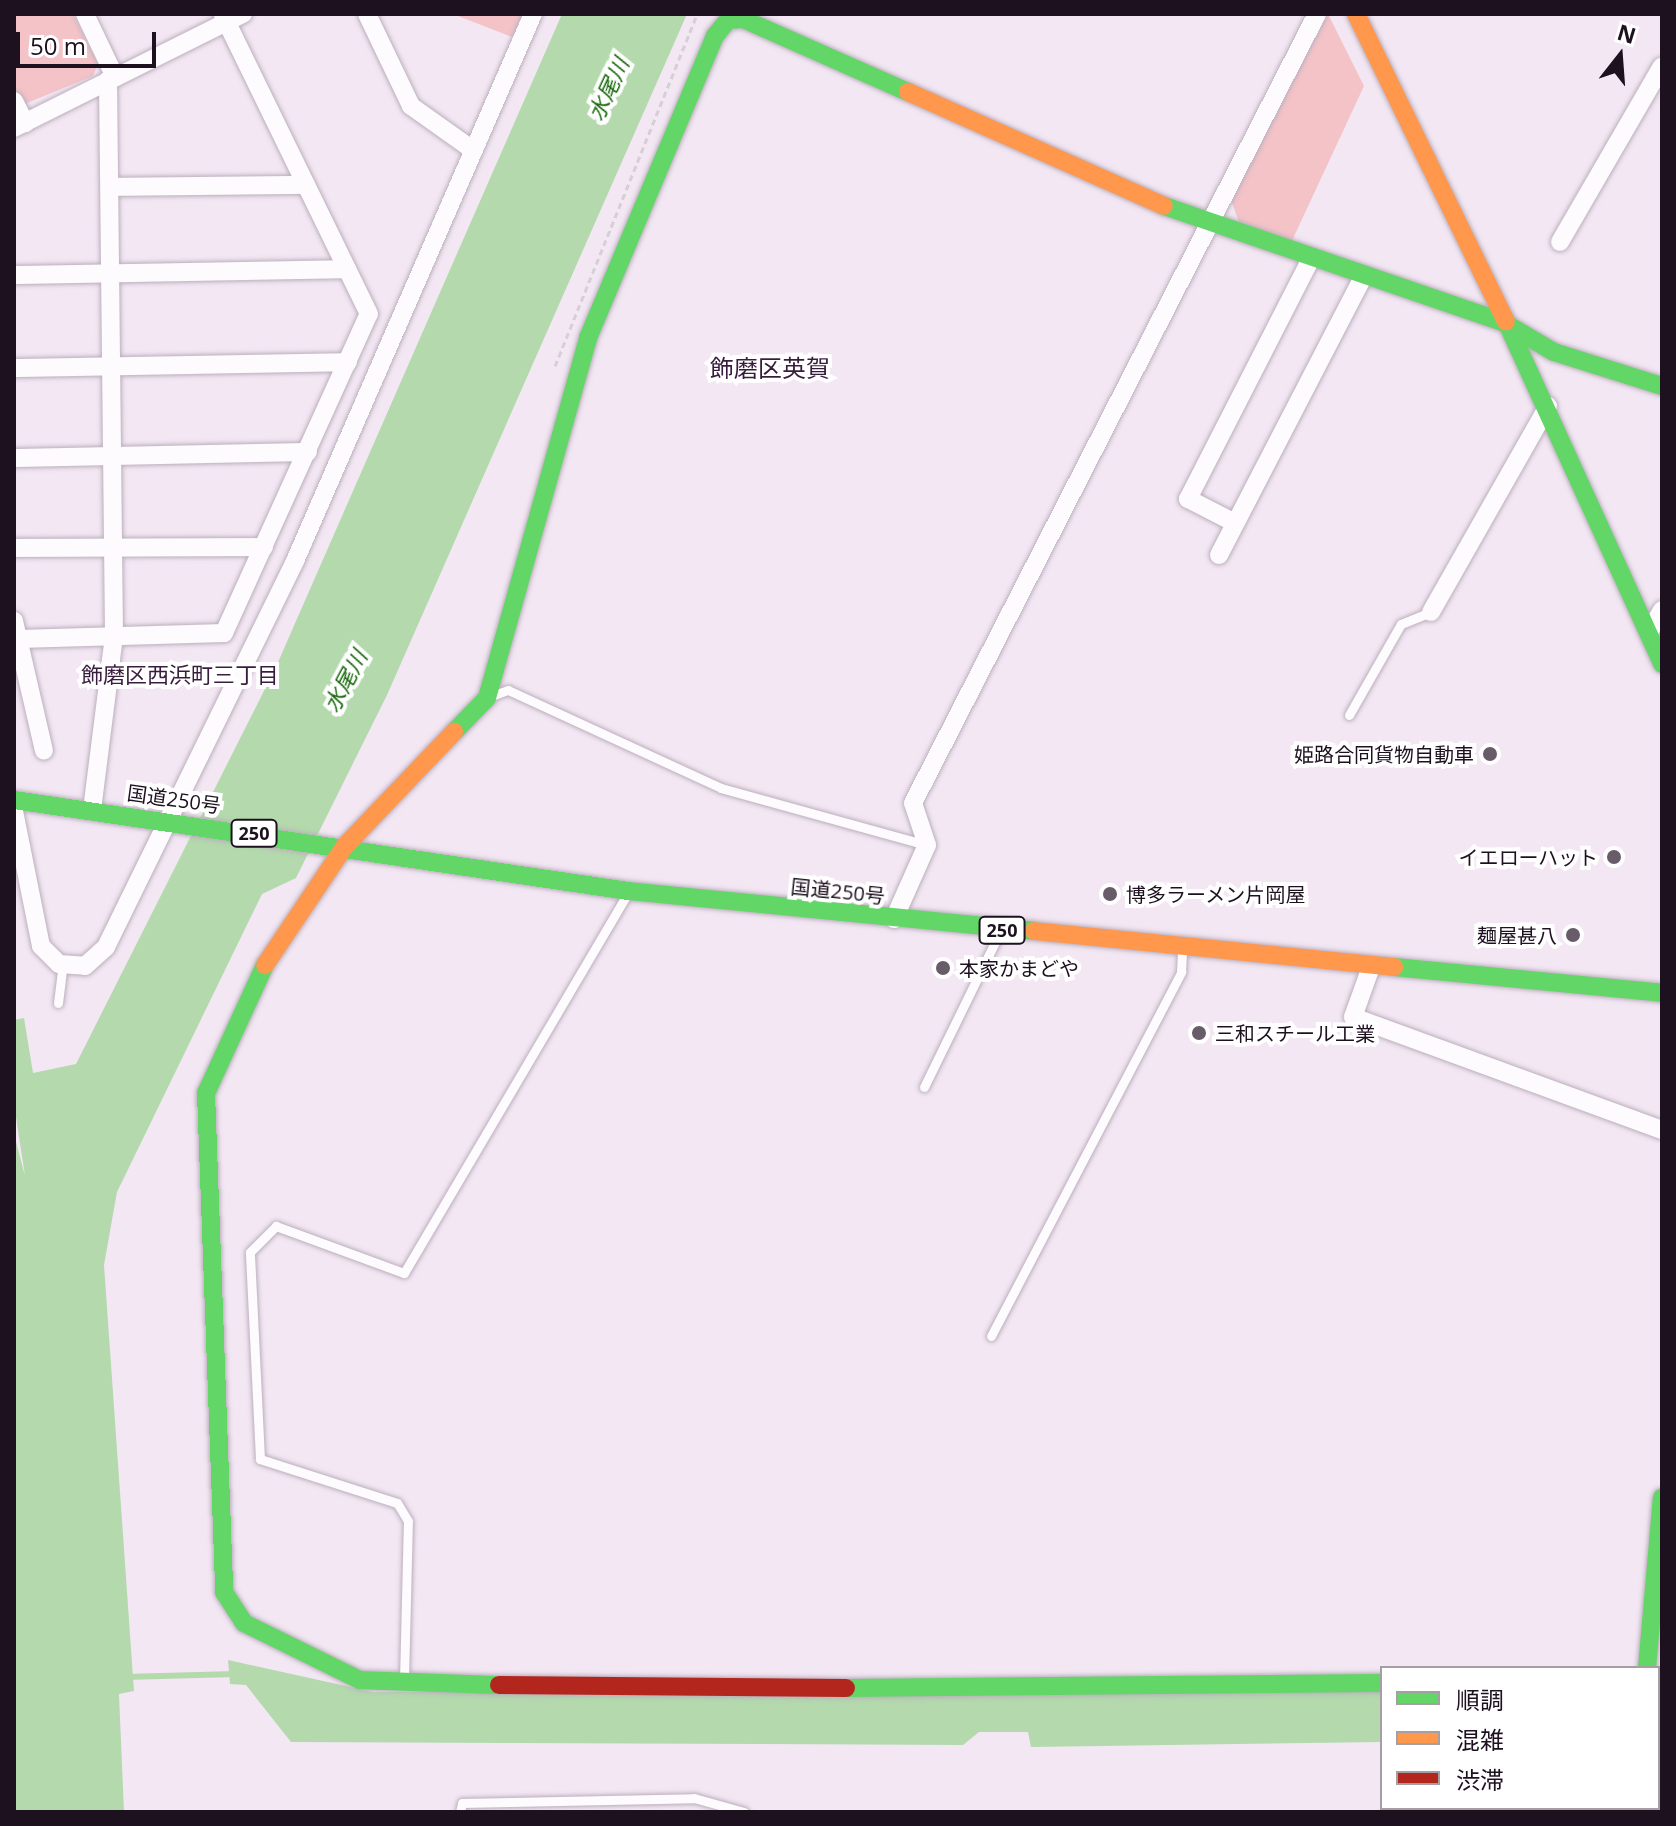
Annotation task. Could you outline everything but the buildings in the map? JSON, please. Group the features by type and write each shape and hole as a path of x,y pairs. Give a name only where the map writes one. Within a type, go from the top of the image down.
{"main road":[{"path":"1356,14 1503,322 1548,406 1651,629 1662,664"},
{"path":"1380,1683 991,1689 404,1684 360,1680 292,1651 244,1623 224,1592 206,1093 257,977 345,846 487,698 588,338 728,20 743,19 1207,225 1308,264 1503,322 1554,352 1662,386"},
{"name":"国道250号","path":"14,800 345,846 628,891 1371,967 1662,993"},
{"path":"1647,1666 1662,1498"}],"street":[{"path":"85,14 112,79 110,272 114,635 92,810"},
{"path":"367,14 411,106 473,150"},
{"path":"14,811 37,934 47,956 63,965 85,966 106,947 164,820 314,519 417,295 473,150 533,14"},
{"path":"894,919 927,845 913,803 1317,14"},
{"path":"14,101 20,126 231,17 306,185 369,314 224,633 114,635 16,630 44,751"},
{"path":"1560,242 1662,66"},
{"path":"110,187 306,185"},
{"path":"1235,523 1188,499 1308,264"},
{"path":"14,275 347,269"},
{"path":"1219,555 1361,281"},
{"path":"14,368 348,362"},
{"path":"1431,612 1548,406"},
{"path":"14,458 308,452"},
{"path":"14,548 264,547"},
{"path":"1651,629 1662,610"},
{"path":"1371,967 1353,1017 1662,1130"}],"lane":[{"path":"1349,715 1401,624 1431,612"},
{"path":"487,698 508,690 721,788 927,845"},
{"path":"404,1684 403,1512 397,1503 260,1459 250,1252 276,1226 404,1273 628,891"},
{"path":"924,1087 1001,930"},
{"path":"991,1336 1181,972 1182,948"},
{"path":"58,1003 63,965"},
{"path":"460,1812 462,1803 694,1798 744,1812"}],"shaded area":[{"path":"14,14 73,14 98,64 93,76 22,105 14,87"},
{"path":"453,14 523,14 512,37"},
{"path":"1328,14 1364,86 1290,245 1240,225 1231,200"}],"water":[{"name":"水尾川","path":"562,14 687,14 387,695 296,878 262,894 117,1192 104,1265 134,1691 119,1694 124,1812 14,1812 14,1134 25,1176 14,1104 14,1020 24,1018 33,1073 76,1064 275,669"},
{"path":"228,1660 373,1692 1380,1691 1380,1742 1031,1747 1028,1732 979,1732 963,1745 291,1742 246,1685 230,1684"}],"waterway":[{"path":"124,1677 236,1674"}],"traffic: fast":[{"path":"454,732 487,698 588,338 715,36 728,20 743,19 908,92"},
{"path":"1164,206 1503,322 1554,352 1662,386"},
{"path":"1506,321 1662,664"},
{"path":"14,800 628,891 1034,931"},
{"path":"265,965 206,1093 224,1592 244,1623 360,1680 499,1685"},
{"path":"1394,967 1662,993"},
{"path":"1647,1666 1662,1498"},
{"path":"846,1688 1380,1683"}],"traffic: slow":[{"path":"1356,14 1506,321"},
{"path":"908,92 1164,206"},
{"path":"265,965 345,846 454,732"},
{"path":"1034,931 1394,967"}],"traffic: jam":[{"path":"499,1685 846,1688"}],"place":[{"name":"姫路合同貨物自動車","path":"1490,754"},
{"name":"イエローハット","path":"1614,857"},
{"name":"博多ラーメン片岡屋","path":"1110,894"},
{"name":"麺屋甚八","path":"1573,935"},
{"name":"本家かまどや","path":"943,968"},
{"name":"三和スチール工業","path":"1199,1033"}],"district":[{"name":"飾磨区英賀","path":"770,368"},
{"name":"飾磨区西浜町三丁目","path":"180,675"}]}
